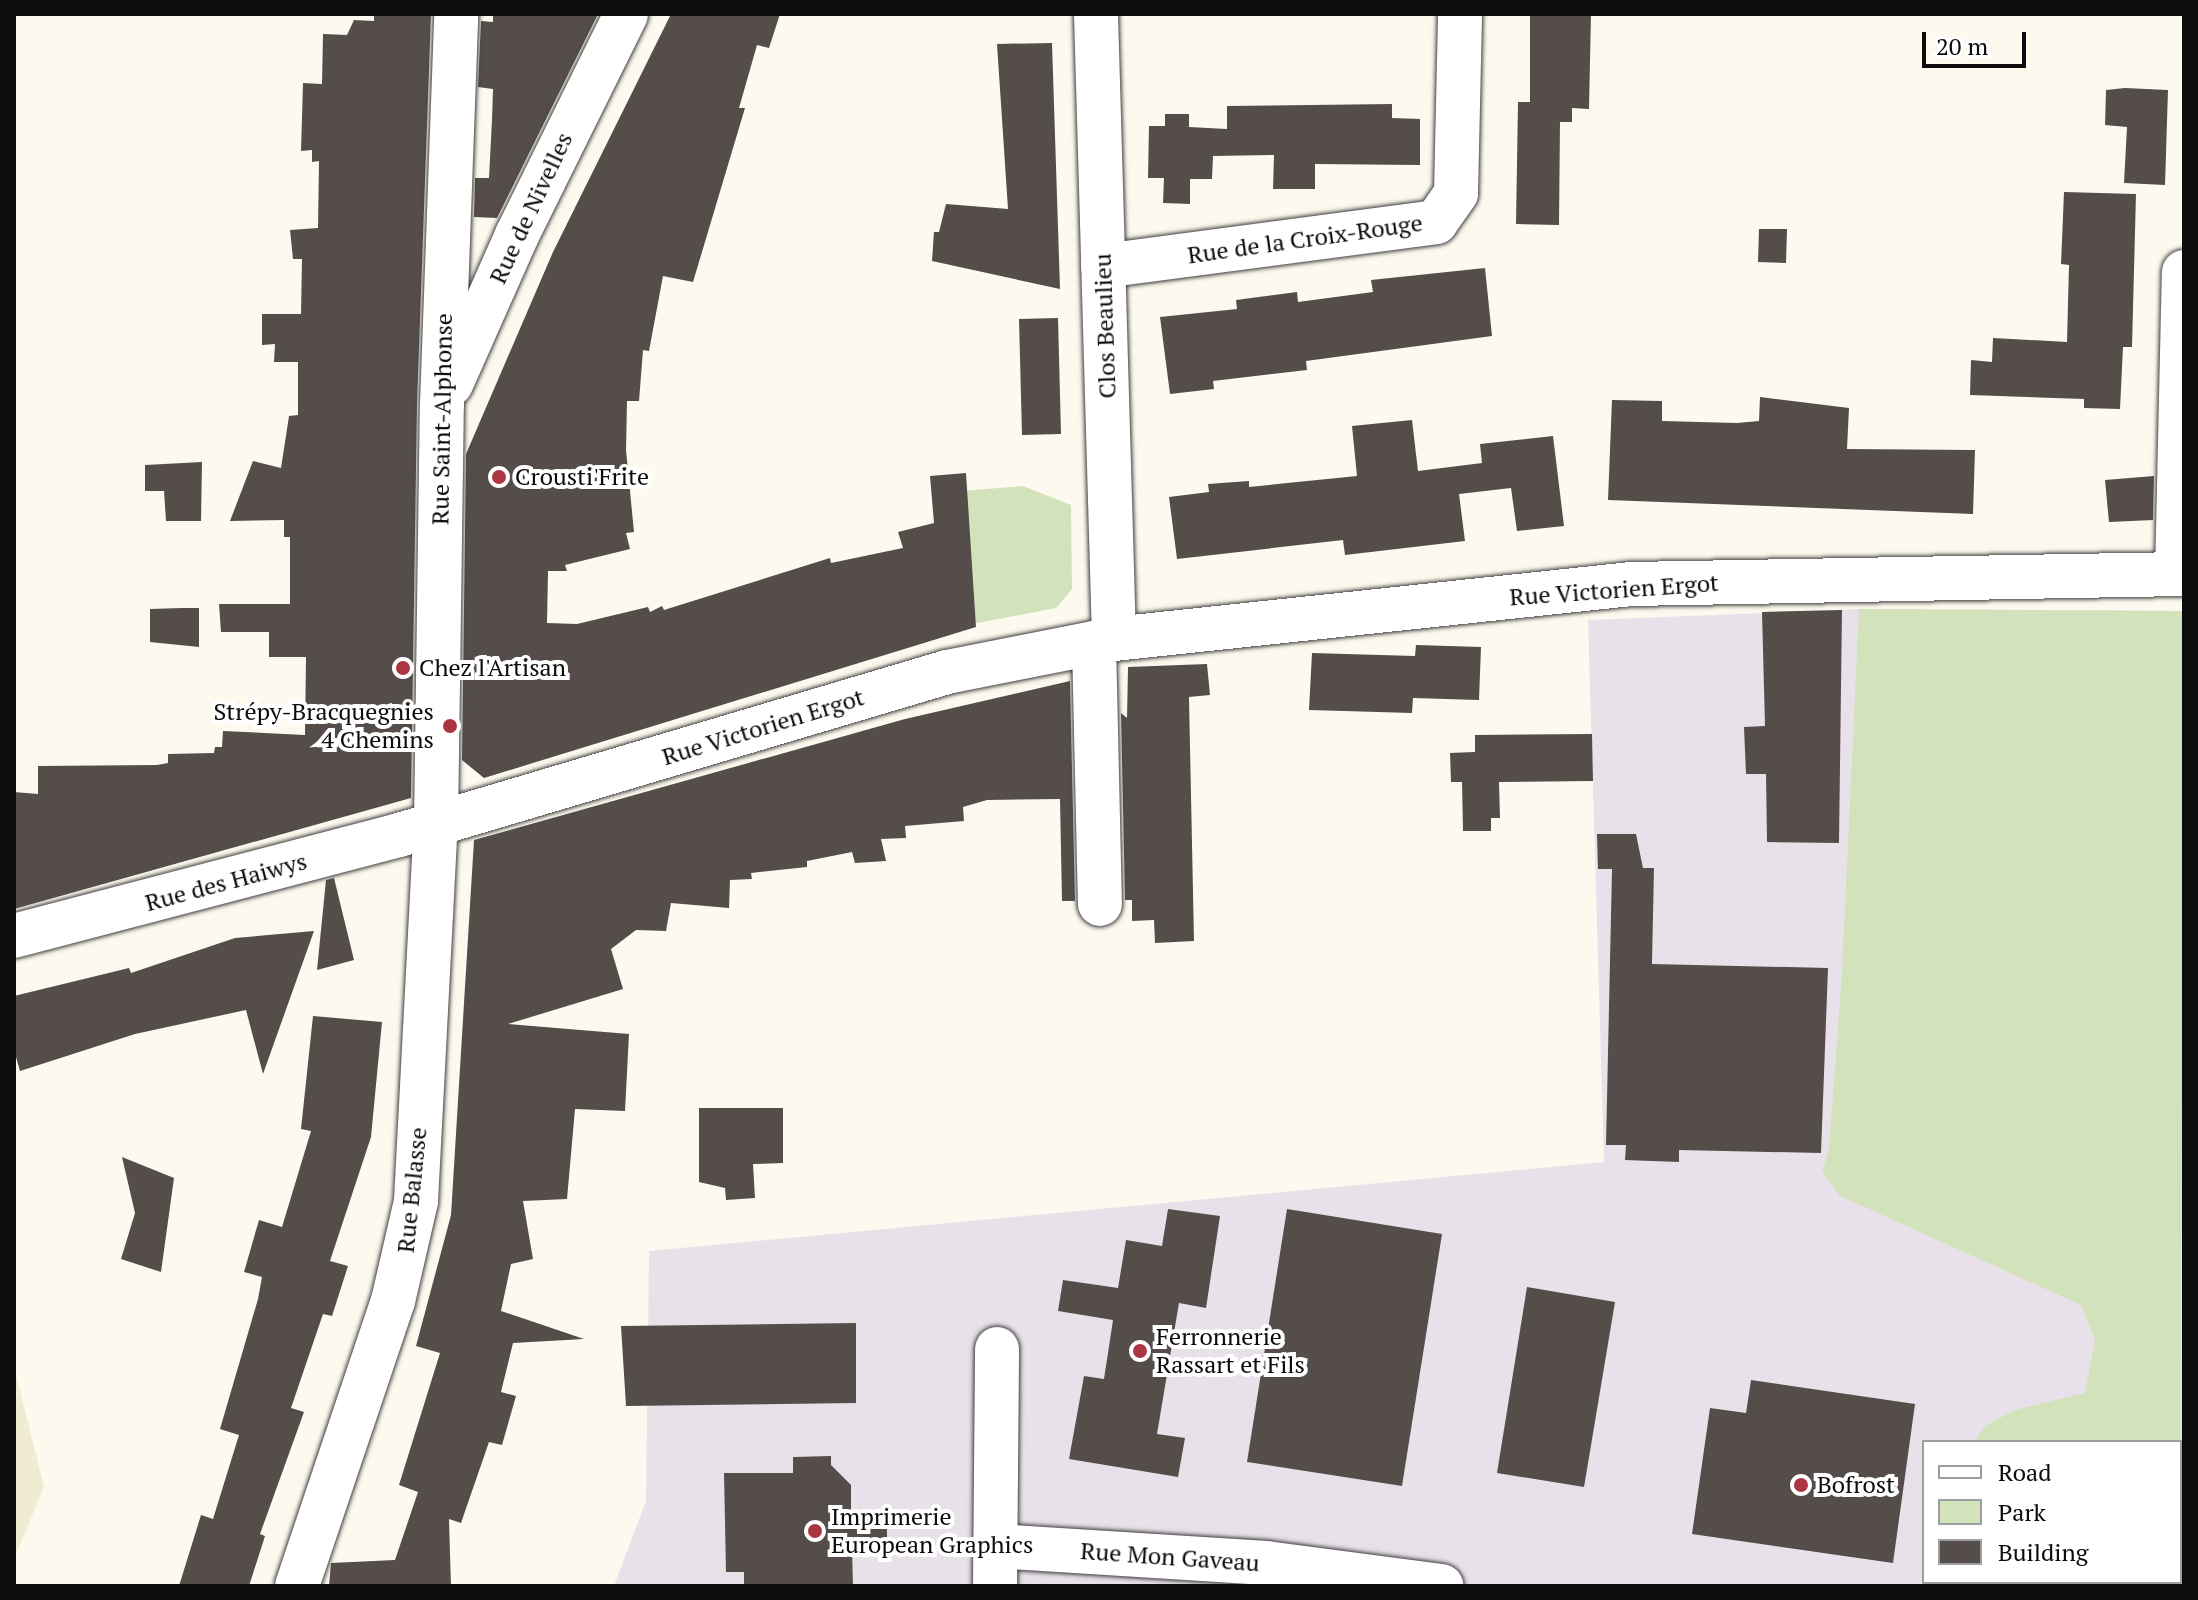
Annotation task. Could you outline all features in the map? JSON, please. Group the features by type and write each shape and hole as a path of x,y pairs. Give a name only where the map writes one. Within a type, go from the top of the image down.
{"street":[{"name":"Rue Saint-Alphonse","path":"436,824 442,404 456,14"},
{"name":"Rue de Nivelles","path":"442,404 513,242 626,14"},
{"name":"Clos Beaulieu","path":"1096,14 1103,266 1104,641"},
{"name":"Rue de la Croix-Rouge","path":"1103,266 1436,222 1456,193 1460,14"},
{"path":"2181,574 2184,272"},
{"name":"Rue Victorien Ergot","path":"436,824 947,672 1104,641 1631,584 2181,574"},
{"path":"1100,904 1104,641"},
{"name":"Rue des Haiwys","path":"14,936 436,824"},
{"name":"Rue Balasse","path":"297,1586 407,1250 416,1201 436,824"},
{"path":"995,1566 997,1349"},
{"name":"Rue Mon Gaveau","path":"995,1566 1296,1576 1424,1585"}],"shaded area":[{"path":"1859,609 2184,611 2184,1586 614,1586 646,1501 649,1251 1604,1162 1588,620"},
{"path":"14,1367 44,1487 14,1559"}],"green space":[{"path":"1023,486 1071,505 1072,589 1056,608 967,625 960,491"},
{"path":"1859,609 2184,611 2180,1440 1975,1440 1985,1426 2015,1410 2085,1393 2095,1340 2081,1305 1840,1196 1822,1171 1829,1150 1842,972"}],"building":[{"path":"374,14 431,14 417,404 411,798 14,909 14,792 38,794 38,766 168,763 168,754 214,753 215,747 222,747 223,731 305,735 306,657 269,657 269,632 221,632 219,604 290,604 290,537 284,537 284,520 230,521 253,461 281,468 289,416 298,415 298,362 274,362 275,344 262,345 262,314 301,314 302,259 293,259 290,230 318,228 319,161 312,162 312,150 301,151 303,83 322,84 323,34 347,35 354,20 374,21"},
{"path":"493,14 598,14 497,218 474,217 475,178 489,178 493,89 478,87 481,21 493,22"},
{"path":"671,14 780,14 769,48 757,45 739,108 745,108 693,282 663,276 649,351 643,350 639,401 627,401 626,450 634,532 626,533 630,549 565,565 567,571 548,571 547,623 577,624 648,607 650,612 662,606 664,610 830,558 831,563 903,548 898,532 934,523 930,476 966,473 976,627 484,778 462,760 466,454 553,252"},
{"path":"1530,14 1591,14 1589,109 1572,108 1572,122 1560,122 1559,225 1516,224 1518,102 1530,102"},
{"path":"1052,43 1060,289 932,261 934,232 939,232 946,204 1008,209 997,44"},
{"path":"2106,90 2168,90 2165,185 2124,183 2127,127 2105,125"},
{"path":"1392,104 1392,118 1420,119 1420,165 1315,164 1315,189 1273,189 1274,155 1213,156 1212,179 1190,179 1190,204 1163,203 1164,178 1148,178 1149,126 1165,126 1165,114 1189,114 1189,127 1227,129 1227,106"},
{"path":"2064,192 2136,194 2132,347 2123,347 2120,409 2084,408 2084,399 1970,395 1971,360 1992,362 1993,338 2067,342 2069,265 2061,264"},
{"path":"1759,229 1787,229 1786,263 1758,262"},
{"path":"1485,268 1492,336 1306,361 1307,370 1213,381 1214,389 1170,394 1160,317 1237,309 1236,300 1297,292 1298,302 1373,292 1371,280"},
{"path":"1058,318 1061,434 1022,435 1019,319"},
{"path":"1760,397 1849,408 1847,449 1975,450 1973,514 1608,500 1612,400 1662,401 1662,421 1737,423 1759,421"},
{"path":"1412,420 1418,471 1482,463 1480,444 1553,436 1564,526 1517,531 1511,488 1459,494 1465,541 1345,555 1343,540 1177,559 1169,497 1209,492 1208,484 1249,481 1249,487 1357,476 1352,426"},
{"path":"202,462 201,521 166,521 164,491 145,491 145,465"},
{"path":"2154,476 2153,520 2109,522 2105,480"},
{"path":"199,608 199,647 150,642 150,609"},
{"path":"1842,610 1839,843 1767,842 1766,774 1746,774 1744,727 1765,726 1762,612"},
{"path":"1416,645 1481,647 1479,700 1413,698 1412,713 1309,710 1312,653 1415,656"},
{"path":"1207,664 1210,695 1189,697 1194,941 1155,943 1154,920 1132,921 1132,900 1125,900 1121,713 1127,718 1128,667"},
{"path":"1070,681 1075,901 1062,901 1060,799 987,800 963,807 964,821 905,826 906,838 881,839 886,861 855,863 852,852 807,861 807,867 751,873 752,879 730,880 729,908 671,903 666,931 636,930 611,949 623,989 508,1024 629,1034 625,1111 575,1109 567,1199 523,1201 533,1259 511,1264 501,1311 584,1339 513,1343 501,1392 516,1396 502,1445 489,1442 461,1523 449,1519 451,1586 329,1586 331,1563 395,1560 418,1492 399,1485 440,1353 416,1346 451,1215 474,840 905,719"},
{"path":"1592,734 1593,781 1499,782 1500,818 1491,818 1491,831 1463,831 1462,782 1451,782 1450,753 1475,752 1475,735"},
{"path":"1597,834 1636,834 1643,868 1654,868 1652,964 1828,968 1821,1153 1679,1150 1679,1162 1625,1160 1626,1145 1606,1145 1612,869 1598,869"},
{"path":"334,878 354,960 317,970 326,880"},
{"path":"314,931 263,1074 246,1010 135,1034 20,1071 14,1050 14,996 129,968 131,973 235,938"},
{"path":"313,1016 382,1022 371,1137 330,1261 348,1266 332,1316 323,1314 291,1408 304,1412 260,1534 265,1536 249,1586 179,1586 201,1515 213,1519 239,1435 220,1429 258,1299 262,1277 244,1272 259,1220 282,1227 311,1131 301,1129"},
{"path":"699,1108 783,1108 783,1163 753,1164 755,1198 726,1200 725,1188 699,1182"},
{"path":"122,1157 174,1178 161,1272 121,1259 135,1213"},
{"name":"Ferronnerie Rassart et Fils","path":"1168,1209 1220,1216 1206,1308 1179,1303 1157,1434 1185,1438 1178,1477 1069,1459 1084,1376 1104,1379 1113,1320 1058,1311 1063,1280 1118,1288 1126,1240 1162,1246"},
{"path":"1287,1209 1442,1234 1402,1486 1247,1462"},
{"path":"1527,1287 1615,1302 1584,1487 1497,1473"},
{"path":"856,1323 856,1403 626,1406 621,1326"},
{"name":"Bofrost","path":"1751,1380 1915,1404 1893,1563 1692,1534 1710,1408 1746,1413"},
{"name":"Imprimerie European Graphics","path":"831,1456 831,1465 851,1485 851,1514 887,1513 887,1548 852,1548 853,1586 744,1586 744,1572 726,1572 724,1473 793,1473 793,1457"}],"place":[{"name":"Crousti'Frite","path":"499,477"},
{"name":"Chez l'Artisan","path":"403,668"},
{"name":"Strépy-Bracquegnies 4 Chemins","path":"450,726"},
{"name":"Ferronnerie Rassart et Fils","path":"1140,1351"},
{"name":"Bofrost","path":"1801,1485"},
{"name":"Imprimerie European Graphics","path":"815,1531"}]}
